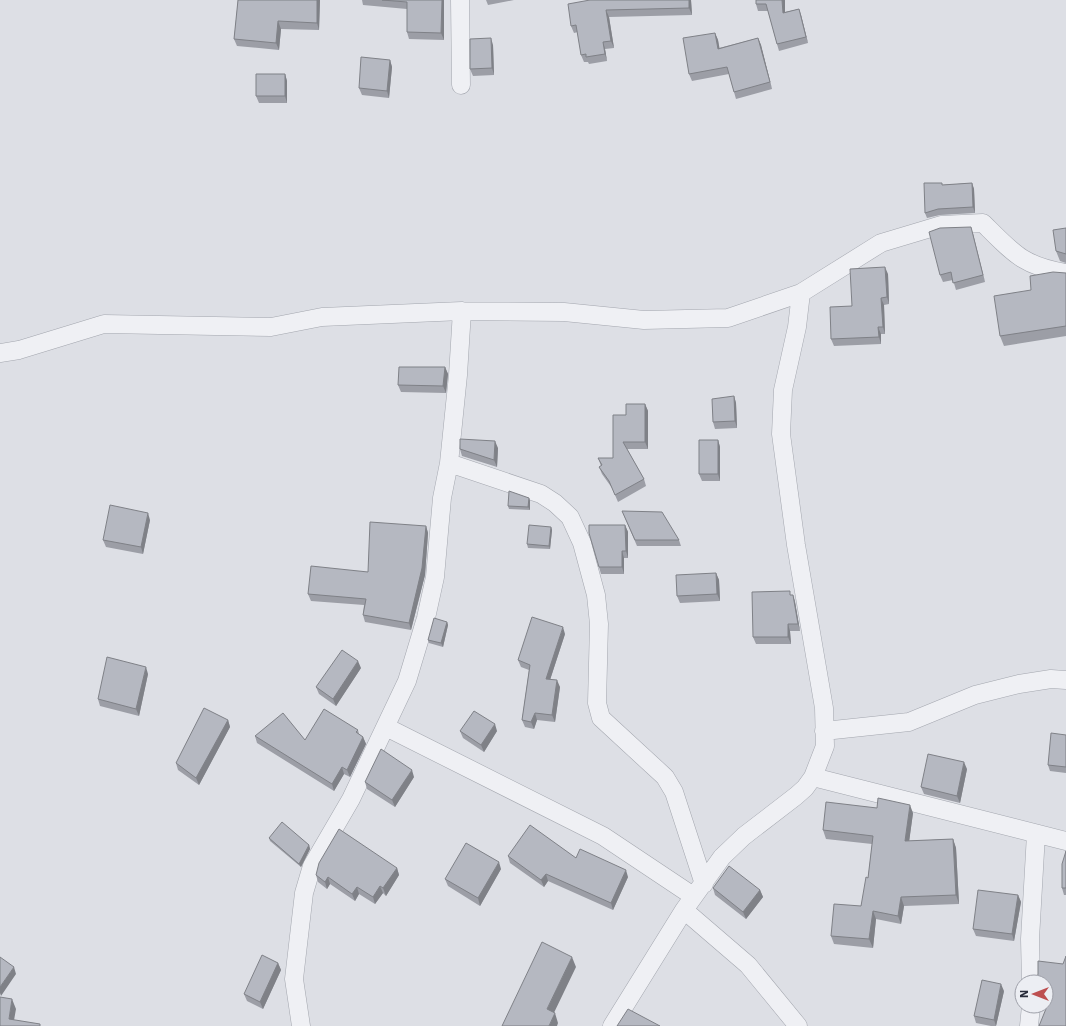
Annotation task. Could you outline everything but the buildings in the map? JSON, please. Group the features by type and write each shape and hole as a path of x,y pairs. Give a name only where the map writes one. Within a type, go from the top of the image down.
{"street":[{"path":"460,0 462,84"},
{"path":"0,353 19,350 104,324 271,327 322,317 462,311 564,312 644,320 728,318 801,293 881,243 941,224 983,223 1014,255 1042,269 1066,273"},
{"path":"612,1026 693,897 722,858 744,836 796,796 813,778 825,746 824,708 796,545 781,434 783,390 798,327 801,293"},
{"path":"301,1026 294,979 304,893 308,877 312,866 351,799 407,681 426,618 435,577 442,498 449,463 462,311"},
{"path":"449,463 541,494 555,503 570,517 582,543 596,595 599,624 597,703 601,718 665,778 674,792 693,897"},
{"path":"824,731 909,722 930,715 974,695 1019,684 1051,679 1066,680"},
{"path":"386,727 603,836 693,897 798,1026"},
{"path":"813,778 1066,841"},
{"path":"1031,974 1030,939 1036,834"},
{"path":"1029,1026 1030,1014"}]}
